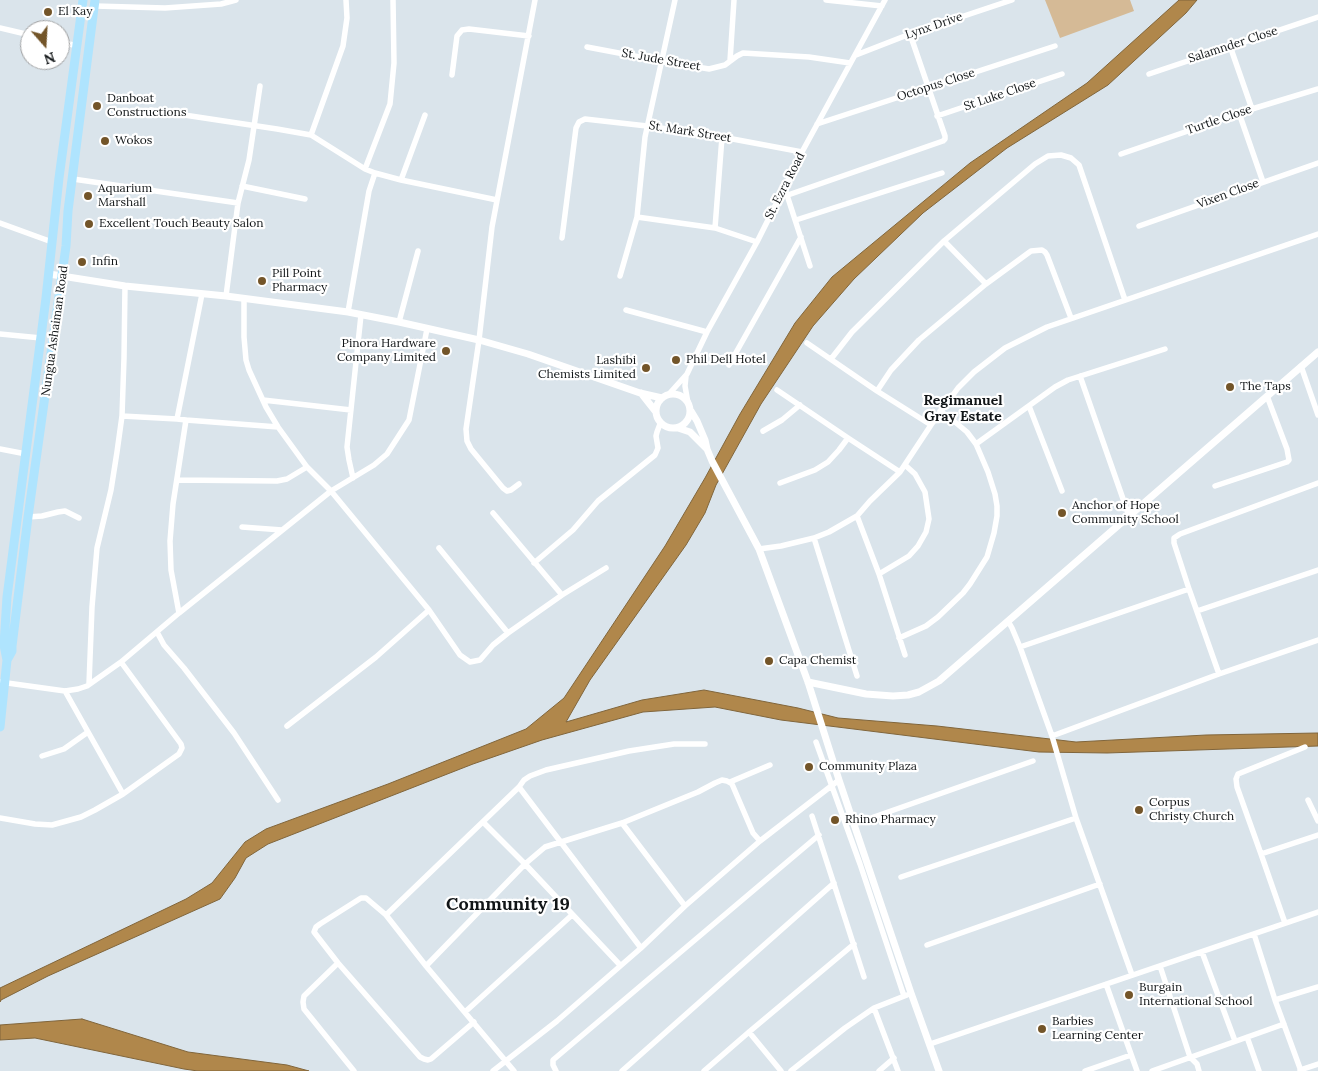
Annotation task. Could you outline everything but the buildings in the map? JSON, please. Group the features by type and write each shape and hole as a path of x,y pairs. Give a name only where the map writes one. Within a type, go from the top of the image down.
{"main road":[{"name":"Nungua Ashaiman Road","path":"0,727 3,682 8,660 7,597 83,0"},
{"name":"Nungua Ashaiman Road","path":"8,645 62,276 95,3"}],"street":[{"path":"165,8 166,0"},
{"path":"95,3 165,8 221,4 236,0"},
{"path":"311,135 343,46 347,18 346,0"},
{"path":"365,169 390,104 394,63 393,0"},
{"path":"519,484 511,490 503,488 471,449 467,442 466,429 479,340 492,227 535,0"},
{"path":"620,276 637,217 645,137 675,0"},
{"path":"730,61 734,0"},
{"path":"826,0 884,3"},
{"name":"Lynx Drive","path":"856,55 910,34 1012,0"},
{"name":"St. Ezra Road","path":"687,374 707,332 757,242 802,152 884,3"},
{"name":"Salamnder Close","path":"1149,74 1318,18"},
{"path":"0,28 20,33"},
{"path":"452,75 457,36 462,30 495,31 529,36"},
{"path":"788,195 943,141 945,136 910,34"},
{"path":"70,44 78,46"},
{"name":"Octopus Close","path":"817,124 1055,46"},
{"path":"1230,46 1252,109"},
{"name":"St. Jude Street","path":"587,47 709,68 724,65 743,53 809,57 850,63"},
{"name":"St Luke Close","path":"937,116 1062,74"},
{"path":"226,296 238,203 249,160 260,86"},
{"name":"Turtle Close","path":"1121,154 1318,88"},
{"path":"151,110 311,135 365,169 375,173 497,200"},
{"path":"1240,114 1263,182"},
{"path":"401,180 425,115"},
{"name":"St. Mark Street","path":"562,238 576,128 579,122 585,119 722,137 802,152"},
{"path":"715,228 722,137"},
{"path":"831,359 852,332 944,241 1035,164 1048,156 1066,156 1079,165 1125,300"},
{"name":"Vixen Close","path":"1139,226 1318,163"},
{"path":"348,312 369,191 375,173"},
{"path":"796,220 942,173"},
{"path":"73,179 238,203"},
{"path":"242,186 305,199"},
{"path":"784,187 810,266"},
{"path":"637,217 715,228 757,242"},
{"path":"0,223 52,242"},
{"path":"759,549 814,538 857,516 900,472 940,411 958,388 974,372 1005,348 1046,327 1318,234"},
{"path":"729,365 801,237"},
{"path":"944,241 986,284"},
{"path":"877,391 891,370 919,340 986,284 1030,251 1042,250 1047,255 1071,318"},
{"path":"399,322 418,251"},
{"path":"49,274 125,286 244,298 360,314 479,340 528,354 640,393 662,398"},
{"path":"89,684 92,607 97,548 112,480 122,416 125,286"},
{"path":"177,418 202,294"},
{"path":"244,298 246,360 263,400 278,427 307,467 331,491 429,610 460,655 470,662 480,660 508,633 562,595 606,568"},
{"path":"626,310 707,332"},
{"path":"353,478 348,447 360,314"},
{"path":"3,682 65,691 78,689 89,684 121,662 331,491 374,465 387,454 409,420 427,329"},
{"path":"0,334 41,338"},
{"path":"807,343 931,425"},
{"path":"976,444 1055,387 1080,376 1165,349"},
{"path":"808,682 866,694 893,696 919,692 939,681 1318,352"},
{"path":"1301,366 1318,415"},
{"path":"687,374 685,386 690,417 687,422 678,428 666,427 660,424 657,418 657,405 687,374"},
{"path":"1080,376 1129,516"},
{"path":"777,390 900,472"},
{"path":"640,393 656,412"},
{"path":"669,394 685,398 688,403"},
{"path":"1215,486 1289,460 1287,449 1267,396"},
{"path":"263,400 351,410"},
{"path":"763,431 782,420 800,405"},
{"path":"1029,406 1062,491"},
{"path":"690,411 705,440 706,449"},
{"path":"899,638 926,626 963,594 987,557 994,533 997,516 995,494 976,444 967,432 940,411"},
{"path":"122,416 177,418 278,427"},
{"path":"179,613 170,560 173,504 186,420"},
{"path":"534,563 573,530 598,501 655,455 658,448 657,432 660,424"},
{"path":"678,428 690,432 706,449 759,549 808,682 908,994"},
{"path":"780,483 815,470 828,462 848,438"},
{"path":"0,448 26,454"},
{"path":"879,574 909,556 918,546 926,532 929,519 925,492 914,474 904,465"},
{"path":"177,480 277,482 287,479 307,467"},
{"path":"1219,674 1189,589 1174,538 1318,484"},
{"path":"28,517 65,512 80,518"},
{"path":"493,513 562,595"},
{"path":"857,516 879,574 905,655"},
{"path":"242,527 282,530"},
{"path":"814,538 857,676"},
{"path":"439,548 508,633"},
{"path":"1197,610 1318,570"},
{"path":"1020,647 1189,589"},
{"path":"288,726 376,657 429,610"},
{"path":"1008,621 1020,647 1052,737 1076,818 1132,975"},
{"path":"157,632 164,645 234,733 278,800"},
{"path":"1052,737 1219,674 1318,640"},
{"path":"0,818 52,825 81,817 123,794 179,754 182,748 181,744 121,662"},
{"path":"65,691 123,794"},
{"path":"42,756 64,749 88,732"},
{"path":"816,742 908,994 930,1044 939,1071"},
{"path":"386,915 519,787 524,780 546,770 629,751 674,744 705,744"},
{"path":"1285,923 1237,787 1236,779 1238,774 1305,747"},
{"path":"854,824 1033,761"},
{"path":"426,966 525,864 545,847 622,824 722,780 730,782 770,765"},
{"path":"493,1071 557,1021 760,841 839,780"},
{"path":"730,782 736,790 753,833 760,841"},
{"path":"519,787 641,948"},
{"path":"1308,800 1318,821"},
{"path":"812,816 864,977"},
{"path":"901,878 1076,818"},
{"path":"482,822 525,864 620,965"},
{"path":"622,824 685,906"},
{"path":"556,1071 553,1060 818,835"},
{"path":"1261,854 1318,835"},
{"path":"622,1071 834,884"},
{"path":"926,945 1100,884"},
{"path":"474,1022 431,1059 428,1060 420,1057 338,963 314,932 316,927 361,898 366,898 386,915 426,966 474,1022 514,1071"},
{"path":"930,1044 1318,912"},
{"path":"465,1012 572,915"},
{"path":"1254,934 1300,1071 1318,1064"},
{"path":"704,1071 854,944"},
{"path":"1202,952 1235,1041"},
{"path":"338,963 304,996 304,1009 354,1071"},
{"path":"1160,966 1190,1057 1197,1064 1199,1071"},
{"path":"1106,984 1137,1071"},
{"path":"1275,1000 1318,987"},
{"path":"791,1071 845,1028 874,1008 908,994"},
{"path":"874,1008 898,1071"},
{"path":"1152,1071 1284,1024"},
{"path":"748,1032 781,1071"},
{"path":"1247,1037 1259,1071"},
{"path":"1085,1071 1131,1055"},
{"path":"879,1071 894,1058"}],"shaded area":[{"path":"1045,0 1130,0 1134,11 1060,38"},
{"path":"1179,0 1197,0 1186,13 1108,85 1007,148 923,213 854,279 813,326 761,404 716,485 705,513 686,545 590,680 566,722 642,700 704,690 798,708 838,718 937,726 1076,742 1206,735 1318,733 1318,746 1107,753 1039,752 781,720 715,707 643,712 542,740 473,764 268,844 246,858 220,899 48,976 0,1002 0,988 186,899 212,883 245,842 266,829 388,784 526,729 564,698 665,546 740,414 795,323 832,277 970,163 1087,83"},
{"path":"82,1019 188,1052 287,1065 309,1071 198,1071 35,1038 0,1040 0,1025"}],"place":[{"name":"El Kay","path":"48,12"},
{"name":"Danboat Constructions","path":"97,106"},
{"name":"Wokos","path":"105,141"},
{"name":"Aquarium Marshall","path":"88,196"},
{"name":"Excellent Touch Beauty Salon","path":"89,224"},
{"name":"Infin","path":"82,262"},
{"name":"Pill Point Pharmacy","path":"262,281"},
{"name":"Pinora Hardware Company Limited","path":"446,351"},
{"name":"Phil Dell Hotel","path":"676,360"},
{"name":"Lashibi Chemists Limited","path":"646,368"},
{"name":"The Taps","path":"1230,387"},
{"name":"Anchor of Hope Community School","path":"1062,513"},
{"name":"Capa Chemist","path":"769,661"},
{"name":"Community Plaza","path":"809,767"},
{"name":"Corpus Christy Church","path":"1139,810"},
{"name":"Rhino Pharmacy","path":"835,820"},
{"name":"Burgain International School","path":"1129,995"},
{"name":"Barbies Learning Center","path":"1042,1029"}],"district":[{"name":"Regimanuel Gray Estate","path":"963,410"},
{"name":"Community 19","path":"508,905"}]}
